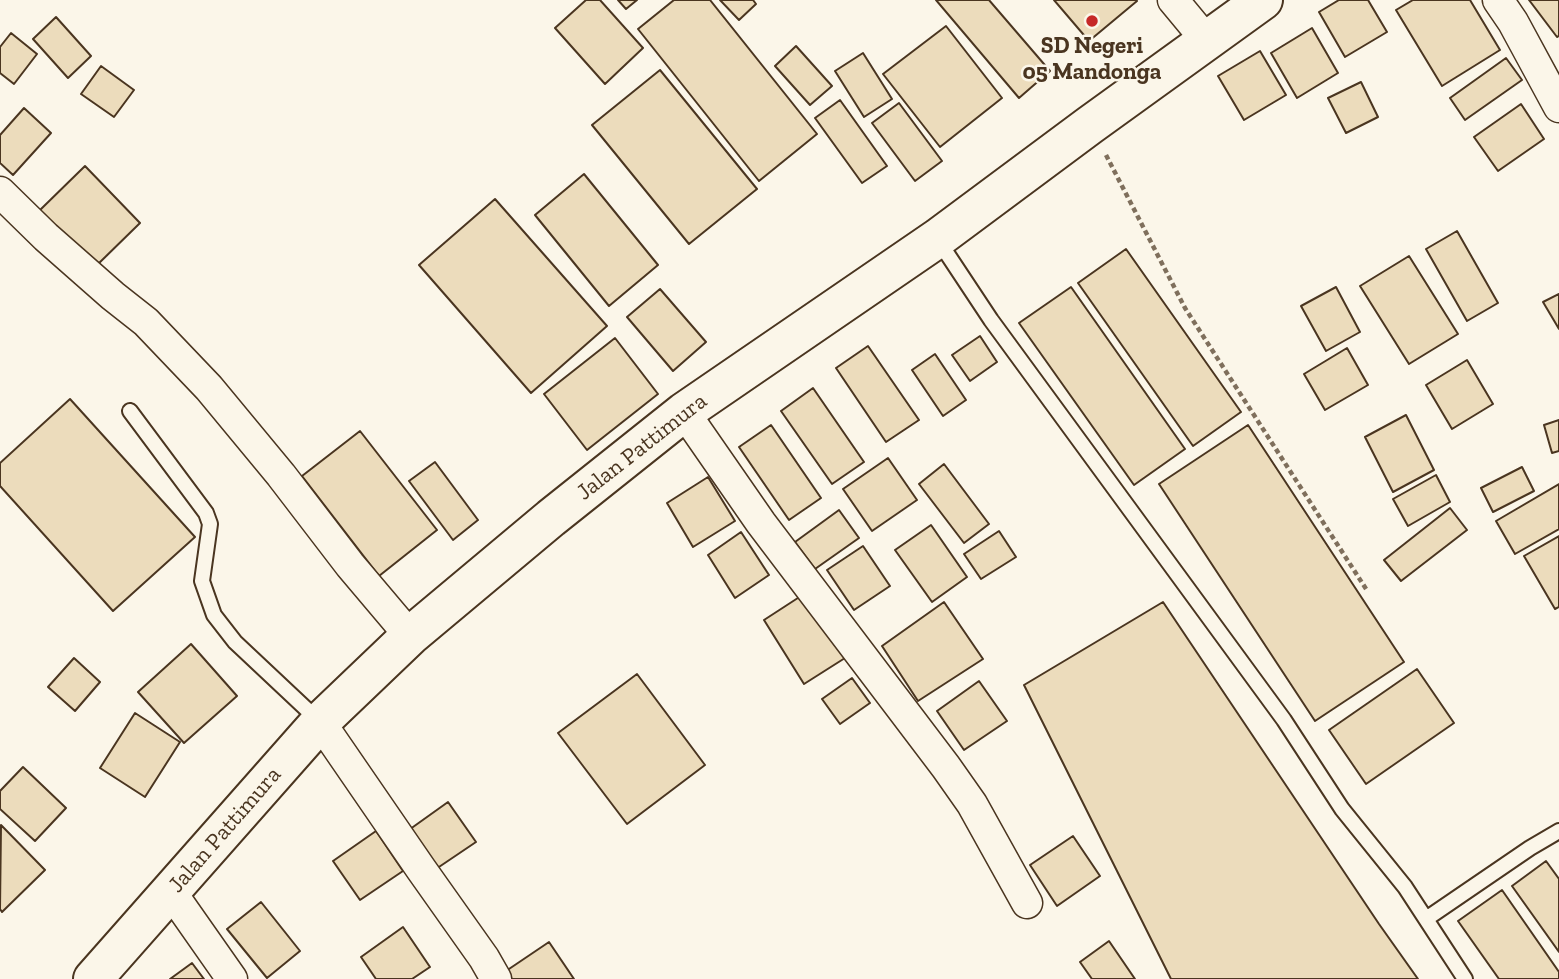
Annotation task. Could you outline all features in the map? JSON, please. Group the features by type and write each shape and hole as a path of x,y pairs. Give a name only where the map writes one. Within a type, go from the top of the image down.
{"highway":[{"name":"Jalan Pattimura","path":"93,979 320,722 410,636 551,518 684,412 937,238 1263,0"}],"street":[{"path":"1173,0 1207,41"},
{"path":"1498,0 1513,22 1559,107"},
{"path":"0,192 46,237 146,322 209,388 410,636"},
{"path":"684,412 761,523 972,804 1027,903"},
{"path":"320,722 496,979"},
{"path":"171,892 232,979"}],"lane":[{"path":"937,238 991,320 1284,720 1342,809 1405,887 1465,979"},
{"path":"130,411 205,513 210,524 202,581 214,615 235,642 320,722"},
{"path":"1426,919 1559,831"}],"path":[{"path":"1090,125 1185,308 1368,592"}],"building":[{"path":"586,0 600,0 643,48 605,84 555,28"},
{"path":"618,0 637,0 626,9"},
{"path":"674,0 710,0 817,134 759,181 638,29"},
{"path":"720,0 753,0 756,4 739,20"},
{"path":"936,0 989,0 1050,71 1019,98"},
{"name":"SD Negeri 05 Mandonga","path":"1054,0 1136,0 1137,1 1089,41"},
{"path":"1339,0 1368,0 1387,32 1345,57 1319,12"},
{"path":"1413,0 1470,0 1500,50 1442,86 1396,10"},
{"path":"1529,0 1559,0 1559,36 1557,37"},
{"path":"56,17 91,56 68,78 33,39"},
{"path":"946,26 1002,98 940,147 883,74"},
{"path":"1312,28 1338,73 1297,98 1271,53"},
{"path":"11,33 37,54 14,84 0,73 0,47"},
{"path":"796,46 832,86 810,105 775,66"},
{"path":"1260,51 1286,95 1244,120 1218,76"},
{"path":"863,53 892,99 864,117 835,71"},
{"path":"1506,58 1522,80 1465,120 1450,98"},
{"path":"101,66 134,90 114,117 81,94"},
{"path":"660,70 757,189 689,244 592,125"},
{"path":"1361,82 1378,117 1346,133 1328,98"},
{"path":"840,100 887,166 862,183 815,118"},
{"path":"899,103 942,161 915,181 872,123"},
{"path":"1521,104 1544,139 1498,171 1474,137"},
{"path":"24,108 51,133 13,175 0,163 0,135"},
{"path":"85,166 140,223 94,268 39,211"},
{"path":"584,174 658,265 609,306 535,215"},
{"path":"495,199 607,326 531,393 419,265"},
{"path":"1457,231 1498,303 1467,321 1426,249"},
{"path":"1126,249 1241,412 1193,446 1078,283"},
{"path":"1409,256 1458,334 1409,364 1360,286"},
{"path":"1071,287 1185,449 1134,485 1019,323"},
{"path":"1336,287 1360,332 1326,351 1301,306"},
{"path":"660,289 706,342 673,371 627,317"},
{"path":"1559,294 1559,329 1543,302"},
{"path":"980,336 997,362 970,381 952,355"},
{"path":"615,338 658,394 587,450 544,394"},
{"path":"868,346 919,420 886,442 836,368"},
{"path":"1347,348 1368,385 1325,410 1304,374"},
{"path":"935,354 966,400 943,416 912,370"},
{"path":"1467,360 1493,404 1452,429 1426,385"},
{"path":"813,388 864,462 832,484 781,411"},
{"path":"70,399 195,537 113,611 0,486 0,463"},
{"path":"1406,415 1434,470 1393,492 1365,437"},
{"path":"1559,420 1559,451 1552,453 1544,425"},
{"path":"771,425 821,498 789,520 739,447"},
{"path":"1248,425 1404,662 1315,721 1159,484"},
{"path":"360,431 437,530 379,576 302,476"},
{"path":"888,458 917,500 872,531 843,489"},
{"path":"435,462 478,520 453,540 409,481"},
{"path":"944,464 989,524 964,543 919,484"},
{"path":"1522,467 1534,491 1493,512 1481,488"},
{"path":"1436,475 1450,502 1408,526 1393,499"},
{"path":"708,477 735,521 693,547 667,503"},
{"path":"1559,484 1559,529 1515,554 1496,521"},
{"path":"1450,508 1467,530 1401,581 1384,560"},
{"path":"839,510 859,538 815,569 795,542"},
{"path":"931,525 967,577 932,602 895,550"},
{"path":"999,531 1016,557 981,579 964,554"},
{"path":"741,532 769,575 735,598 708,555"},
{"path":"1559,536 1559,607 1555,609 1524,556"},
{"path":"863,546 890,586 854,610 827,570"},
{"path":"804,594 845,658 804,684 764,620"},
{"path":"944,602 983,659 918,701 882,646"},
{"path":"1163,602 1418,979 1171,979 1024,685"},
{"path":"191,644 237,696 184,743 138,692"},
{"path":"74,658 100,682 75,711 48,687"},
{"path":"1417,669 1454,723 1366,784 1329,730"},
{"path":"637,674 705,765 627,824 558,733"},
{"path":"852,678 870,703 840,724 822,699"},
{"path":"979,681 1007,721 964,750 937,711"},
{"path":"135,713 180,742 145,797 100,768"},
{"path":"23,767 66,808 35,841 0,809 0,791"},
{"path":"448,802 476,842 433,871 406,832"},
{"path":"1,825 45,870 2,912 0,909"},
{"path":"376,831 403,871 360,900 333,861"},
{"path":"1073,836 1100,876 1057,906 1030,865"},
{"path":"1546,861 1559,879 1559,952 1512,886"},
{"path":"1502,890 1559,972 1559,979 1499,979 1458,921"},
{"path":"261,902 300,951 267,978 227,929"},
{"path":"403,927 430,967 412,979 376,979 361,957"},
{"path":"1109,941 1135,979 1092,979 1080,962"},
{"path":"549,942 574,979 512,979 506,971"},
{"path":"192,963 204,979 170,979"}],"place":[{"name":"SD Negeri 05 Mandonga","path":"1092,21"}]}
